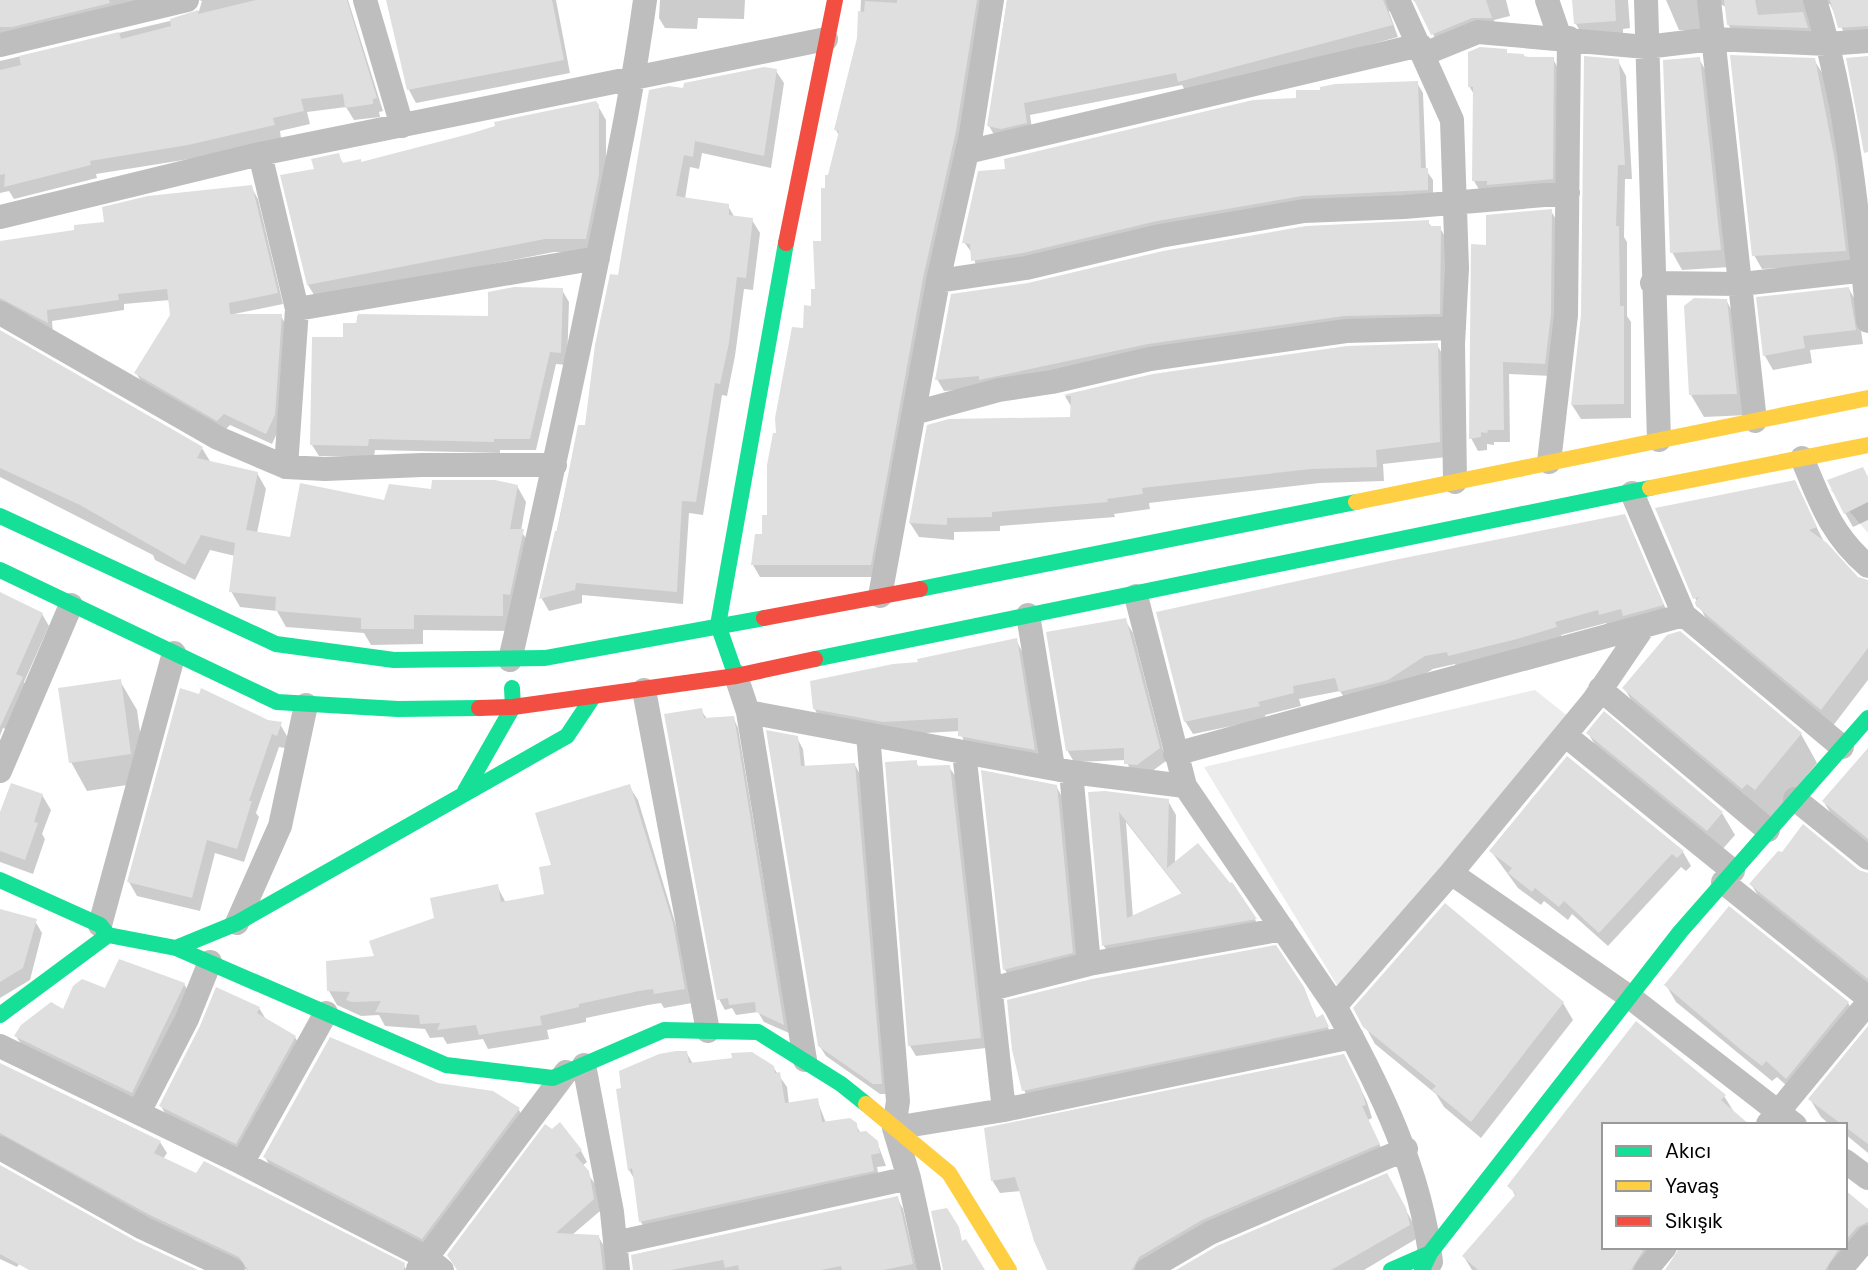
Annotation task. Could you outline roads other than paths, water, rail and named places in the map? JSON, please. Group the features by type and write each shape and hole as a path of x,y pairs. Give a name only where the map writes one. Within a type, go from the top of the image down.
{"main road":[{"path":"736,676 718,625 805,137 835,0"},
{"path":"0,516 276,644 394,660 545,658 880,596 1868,398"},
{"path":"0,570 277,702 398,709 513,707 736,676 1028,614 1136,596 1390,540 1868,444"},
{"path":"465,791 513,707 510,660"},
{"path":"176,947 237,923 465,791 567,736 593,697"},
{"path":"1391,1270 1428,1264 1631,998 1728,876 1868,718"},
{"path":"0,880 104,930 176,947 446,1065 553,1078 664,1030 758,1032 841,1084 949,1173 1009,1270"},
{"path":"0,1015 104,930"}],"street":[{"path":"0,44 187,0"},
{"path":"365,0 402,126"},
{"path":"510,660 555,465 635,78 645,0"},
{"path":"880,596 938,281 967,152 992,0"},
{"path":"1398,0 1452,120 1457,268 1454,328 1455,482"},
{"path":"1548,0 1565,38 1568,193 1566,315 1549,462"},
{"path":"1646,0 1652,283 1659,440"},
{"path":"1709,0 1755,421"},
{"path":"1815,0 1848,142 1866,270 1868,320"},
{"path":"967,152 1422,49 1478,32 1646,47 1713,39 1827,44 1868,41"},
{"path":"0,217 260,153 826,39"},
{"path":"260,153 297,309 286,467"},
{"path":"938,281 1026,268 1160,236 1304,211 1454,204 1568,193"},
{"path":"297,309 598,258"},
{"path":"1652,283 1741,284 1866,270"},
{"path":"0,313 218,438 286,467 325,469 422,465 555,465"},
{"path":"914,413 999,390 1052,382 1150,359 1346,331 1454,328"},
{"path":"1802,458 1832,529 1848,550 1868,566"},
{"path":"1632,493 1684,615 1842,747"},
{"path":"1136,596 1185,786 1335,1006 1352,1037 1406,1149 1428,1264"},
{"path":"0,771 8,732 71,605"},
{"path":"1028,614 1062,770 1088,964"},
{"path":"1175,754 1684,615"},
{"path":"1335,1006 1451,873 1565,735 1644,626"},
{"path":"104,930 174,653"},
{"path":"736,676 748,712 805,1060"},
{"path":"1600,689 1768,830"},
{"path":"644,690 708,1031"},
{"path":"237,923 280,827 306,705"},
{"path":"748,712 1062,770 1185,786"},
{"path":"867,734 898,1101 894,1128 909,1178 927,1270"},
{"path":"1451,873 1631,998 1780,1121 1868,1001 1565,735"},
{"path":"964,751 1004,1110"},
{"path":"1796,799 1868,858"},
{"path":"991,989 1088,964 1283,929"},
{"path":"139,1112 187,1019 210,962"},
{"path":"242,1163 326,1013"},
{"path":"894,1128 1004,1110 1352,1037"},
{"path":"0,1046 242,1163 429,1266 575,1069"},
{"path":"575,1069 615,1243 618,1270"},
{"path":"0,1148 143,1228 233,1270"},
{"path":"1147,1270 1210,1233 1406,1149"},
{"path":"1847,1162 1868,1178"},
{"path":"615,1243 909,1178"},
{"path":"1840,1270 1868,1237"},
{"path":"1646,1270 1663,1249"}]}
